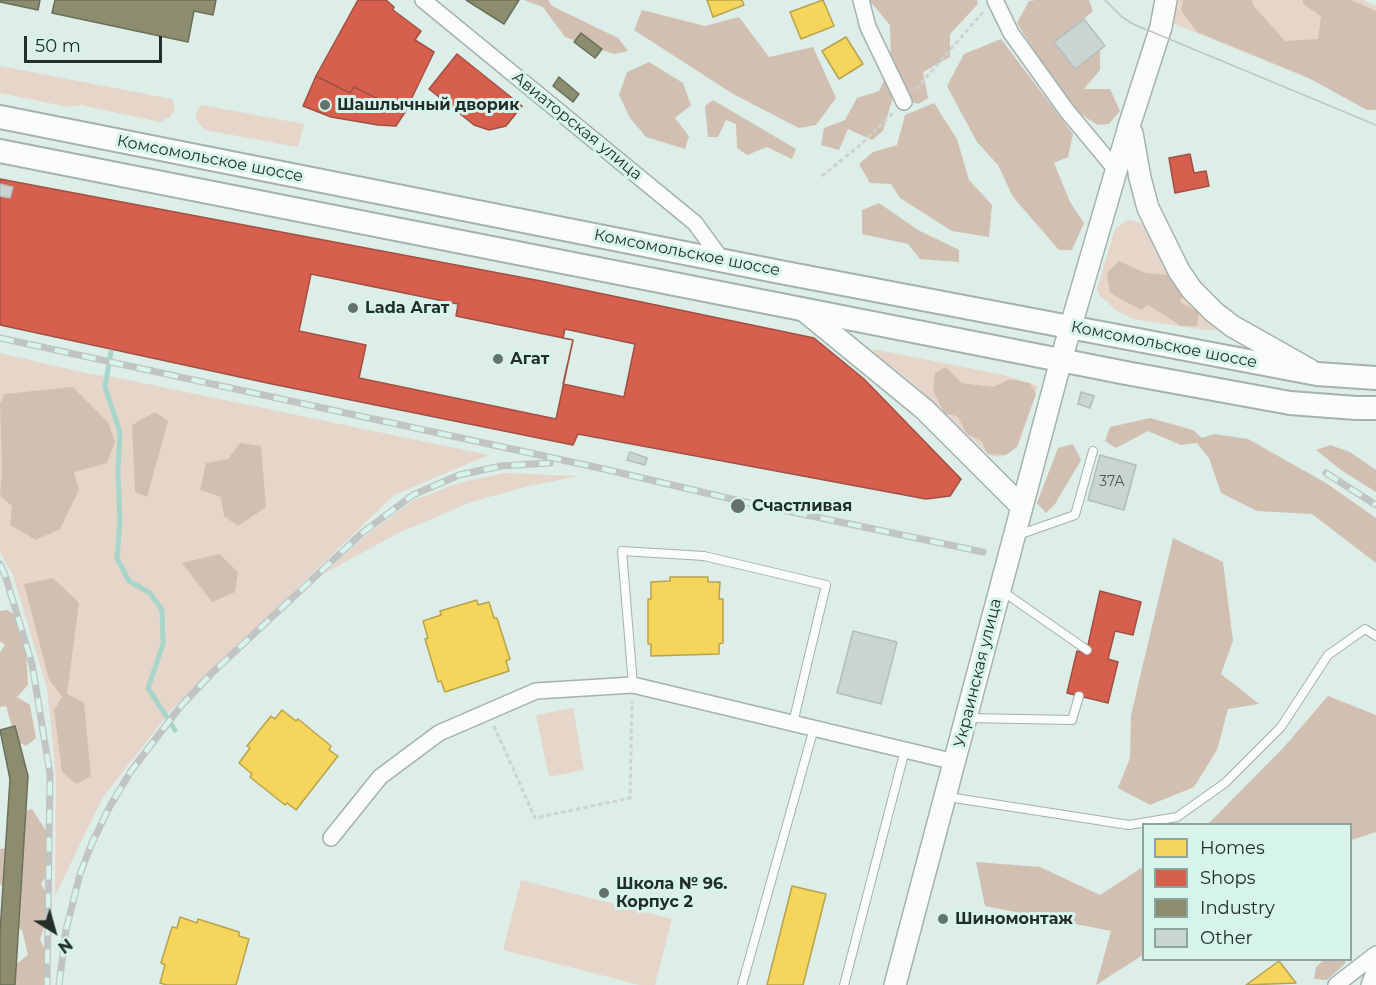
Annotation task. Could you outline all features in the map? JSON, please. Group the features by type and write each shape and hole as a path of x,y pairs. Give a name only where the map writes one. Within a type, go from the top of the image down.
{"main road":[{"name":"Комсомольское шоссе","path":"0,117 722,260 1317,374 1376,378"},
{"name":"Комсомольское шоссе","path":"0,151 1290,403 1376,408"}],"street":[{"name":"Авиаторская улица","path":"423,0 695,223 722,260"},
{"path":"861,0 868,27 904,102"},
{"path":"995,0 1011,33 1060,101 1148,208"},
{"name":"Украинская улица","path":"895,985 1070,327 1161,27 1166,0"},
{"path":"1130,123 1148,208 1179,271 1192,290 1214,312 1257,341 1317,374"},
{"path":"1106,210 1117,202 1127,200 1137,201 1148,208"},
{"path":"802,309 924,409 1022,507"},
{"path":"331,838 380,777 439,733 536,691 633,685 955,762"},
{"path":"1336,985 1376,954"},
{"path":"1369,985 1376,966"}],"lane":[{"path":"1014,536 1075,515 1093,451"},
{"path":"633,685 622,550 704,556 826,585 792,723"},
{"path":"999,590 1087,650"},
{"path":"946,797 1130,825 1177,817 1225,783 1281,727 1328,655 1365,629 1376,636"},
{"path":"967,718 1072,720 1079,696"},
{"path":"742,985 814,728"},
{"path":"843,985 905,750"}],"path":[{"path":"503,722 493,726 535,818 630,798 633,698 622,698"}],"shaded area":[{"path":"524,0 548,0 552,6 618,38 628,51 614,54 565,37 543,7"},
{"path":"869,0 977,0 978,4 950,34 950,57 923,72 928,98 918,104 893,97 883,131 872,140 848,129 839,150 821,145 824,128 845,120 857,98 879,91 891,65 890,25"},
{"path":"1089,0 1093,11 1079,23 1100,46 1100,70 1084,89 1110,89 1120,111 1109,124 1097,125 1068,105 1017,23 1029,1"},
{"path":"1175,0 1363,0 1376,6 1376,106 1170,22"},
{"path":"1183,0 1252,0 1253,5 1285,41 1318,39 1321,16 1303,4 1303,0 1351,0 1376,11 1376,110 1367,110 1307,77 1197,32 1181,10"},
{"path":"642,10 705,26 739,17 769,57 813,47 836,98 816,125 799,128 733,94 634,30"},
{"path":"1001,39 1073,134 1068,157 1054,163 1070,202 1084,223 1072,250 1059,250 1013,197 998,165 977,142 947,86 964,54"},
{"path":"649,62 683,83 691,105 675,118 689,136 685,149 646,137 630,118 619,95 627,72"},
{"path":"0,66 172,99 175,109 170,117 160,122 81,105 68,107 0,93"},
{"path":"713,100 796,149 792,159 767,147 747,155 737,148 736,124 726,120 718,137 708,137 705,106"},
{"path":"934,103 957,139 969,180 992,205 989,237 952,231 900,198 891,184 870,183 859,164 873,152 897,145 905,115"},
{"path":"201,105 304,124 298,147 205,130 197,121 195,114"},
{"path":"879,203 918,230 959,250 959,262 920,259 908,244 862,234 862,210"},
{"path":"1128,220 1143,223 1220,330 1205,330 1133,319 1116,310 1100,296 1097,289 1115,229","holes":["1119,261 1146,273 1179,302 1181,326 1148,305"]},
{"path":"1119,261 1146,273 1170,275 1183,294 1180,302 1199,312 1197,326 1181,326 1148,305 1141,310 1110,293 1107,273"},
{"path":"873,349 1004,375 1038,386 1027,420 994,387 961,383 957,415 967,434 981,441 988,454 1023,430 1024,427 1018,446 1002,457 990,456 909,380 878,357"},
{"path":"0,353 90,374 114,377 489,455 394,495 172,709 103,797 55,896 56,777 47,688 13,575 0,552"},
{"path":"946,367 962,383 994,387 1010,379 1030,383 1036,394 1017,447 1006,455 988,454 981,441 967,434 957,416 945,414 933,391 935,373"},
{"path":"73,387 108,422 115,442 107,463 74,472 79,490 60,529 36,540 10,525 12,506 0,496 2,473 0,403 5,394"},
{"path":"155,412 168,421 147,497 135,492 132,425"},
{"path":"1150,418 1193,430 1202,438 1214,434 1248,439 1326,483 1376,518 1376,563 1312,514 1257,511 1221,493 1209,458 1197,443 1181,445 1148,431 1116,448 1105,441 1110,427"},
{"path":"240,443 261,446 266,507 238,526 224,516 221,497 200,490 206,463 228,459"},
{"path":"1073,444 1081,460 1055,504 1046,513 1037,503 1058,448"},
{"path":"1330,445 1350,452 1376,470 1376,492 1341,470 1316,450"},
{"path":"504,473 579,476 524,487 472,502 400,532 325,573 365,536 414,500 459,483"},
{"path":"1173,538 1223,562 1233,641 1221,674 1259,704 1228,709 1217,750 1194,787 1150,805 1118,788 1130,758 1131,715"},
{"path":"219,554 238,572 235,592 212,602 182,563"},
{"path":"53,578 79,603 67,694 84,703 91,776 76,784 62,772 54,710 62,697 49,679 24,584"},
{"path":"7,610 20,618 25,631 28,685 17,697 30,705 36,738 26,746 16,741 6,706 0,707 0,652 5,645 0,641 0,611"},
{"path":"1328,696 1376,715 1376,832 1352,840 1352,823 1209,823 1284,747"},
{"path":"573,708 584,770 549,777 536,715"},
{"path":"32,809 52,840 52,867 41,884 52,903 40,939 47,955 46,985 7,985 6,972 28,955 22,930 7,922 9,890 0,884 0,849 16,848 22,812"},
{"path":"976,862 1040,867 1100,895 1142,868 1142,956 1096,985 1111,931 985,906"},
{"path":"521,880 672,919 655,985 640,985 503,950"},
{"path":"1323,961 1345,961 1345,964 1327,980 1314,979 1316,967"}],"building: Homes":[{"path":"707,0 742,0 744,5 713,17"},
{"path":"823,0 834,26 801,39 790,12"},
{"path":"846,37 863,64 839,79 822,51"},
{"path":"670,577 708,577 708,582 720,582 719,599 723,599 723,643 719,644 719,654 651,656 651,644 648,644 648,599 651,599 651,582 670,581"},
{"path":"477,600 478,605 489,602 494,618 497,618 510,659 506,661 509,671 445,692 441,681 438,682 425,639 428,638 423,621 441,615 440,611"},
{"path":"282,710 296,721 298,719 331,746 329,750 338,756 296,810 287,803 285,805 250,777 252,774 239,763 250,748 247,746 271,716 275,719"},
{"path":"792,886 826,894 803,985 767,985"},
{"path":"180,917 197,923 198,919 239,932 239,936 249,939 236,985 167,985 160,983 165,965 161,963 172,927 177,928"},
{"path":"1279,961 1296,983 1246,985"}],"building: Shops":[{"path":"358,0 386,0 394,7 393,10 421,31 415,40 434,52 405,112 354,87 350,93 316,76"},
{"path":"457,54 522,106 506,126 489,130 474,125 429,89"},
{"path":"316,76 350,93 354,87 405,112 396,126 378,125 331,117 303,106"},
{"path":"1190,154 1194,173 1206,171 1209,186 1175,193 1169,158"},
{"name":"Агат","path":"0,179 541,281 814,338 864,379 961,479 950,496 926,499 578,434 573,445 272,384 0,325"},
{"path":"311,274 458,304 456,316 573,340 556,419 359,378 366,345 299,331"},
{"path":"565,329 635,344 624,397 563,384 573,340 563,338"},
{"path":"1100,591 1141,602 1133,635 1115,631 1108,659 1118,662 1108,703 1067,693 1077,651 1086,654"}],"building: Industry":[{"path":"0,0 40,0 38,10 0,2"},
{"path":"55,0 216,0 213,15 194,11 188,42 52,13"},
{"path":"466,0 519,0 504,24"},
{"path":"581,33 602,49 595,58 574,42"},
{"path":"559,77 579,94 573,102 553,86"},
{"path":"15,726 28,776 15,985 0,985 0,932 10,779 0,730"}],"building: Other":[{"path":"1084,19 1105,46 1075,69 1054,42"},
{"path":"0,184 13,187 10,198 0,196"},
{"path":"1081,392 1094,396 1090,408 1078,404"},
{"path":"630,452 647,458 645,465 627,460"},
{"path":"1100,455 1136,465 1124,510 1088,500"},
{"path":"853,631 897,642 881,704 837,693"}],"waterway":[{"path":"111,352 105,387 120,432 118,471 120,522 117,558 129,581 150,593 162,610 163,644 148,688 175,730"}],"tram line":[{"path":"1105,0 1122,17 1133,24 1376,125"}],"railway":[{"path":"0,338 604,469 740,501 983,552"},
{"path":"59,985 66,930 80,874 92,843 131,771 180,707 212,673 362,533 413,495 459,475 501,466 550,463"},
{"path":"1326,473 1376,505"},
{"path":"0,564 32,664 50,774 47,985"}],"place":[{"name":"Шашлычный дворик","path":"325,105"},
{"name":"Lada Агат","path":"353,308"},
{"name":"Агат","path":"498,359"},
{"name":"Счастливая","path":"738,506"},
{"name":"Школа № 96. Корпус 2","path":"604,893"},
{"name":"Шиномонтаж","path":"943,919"}]}
